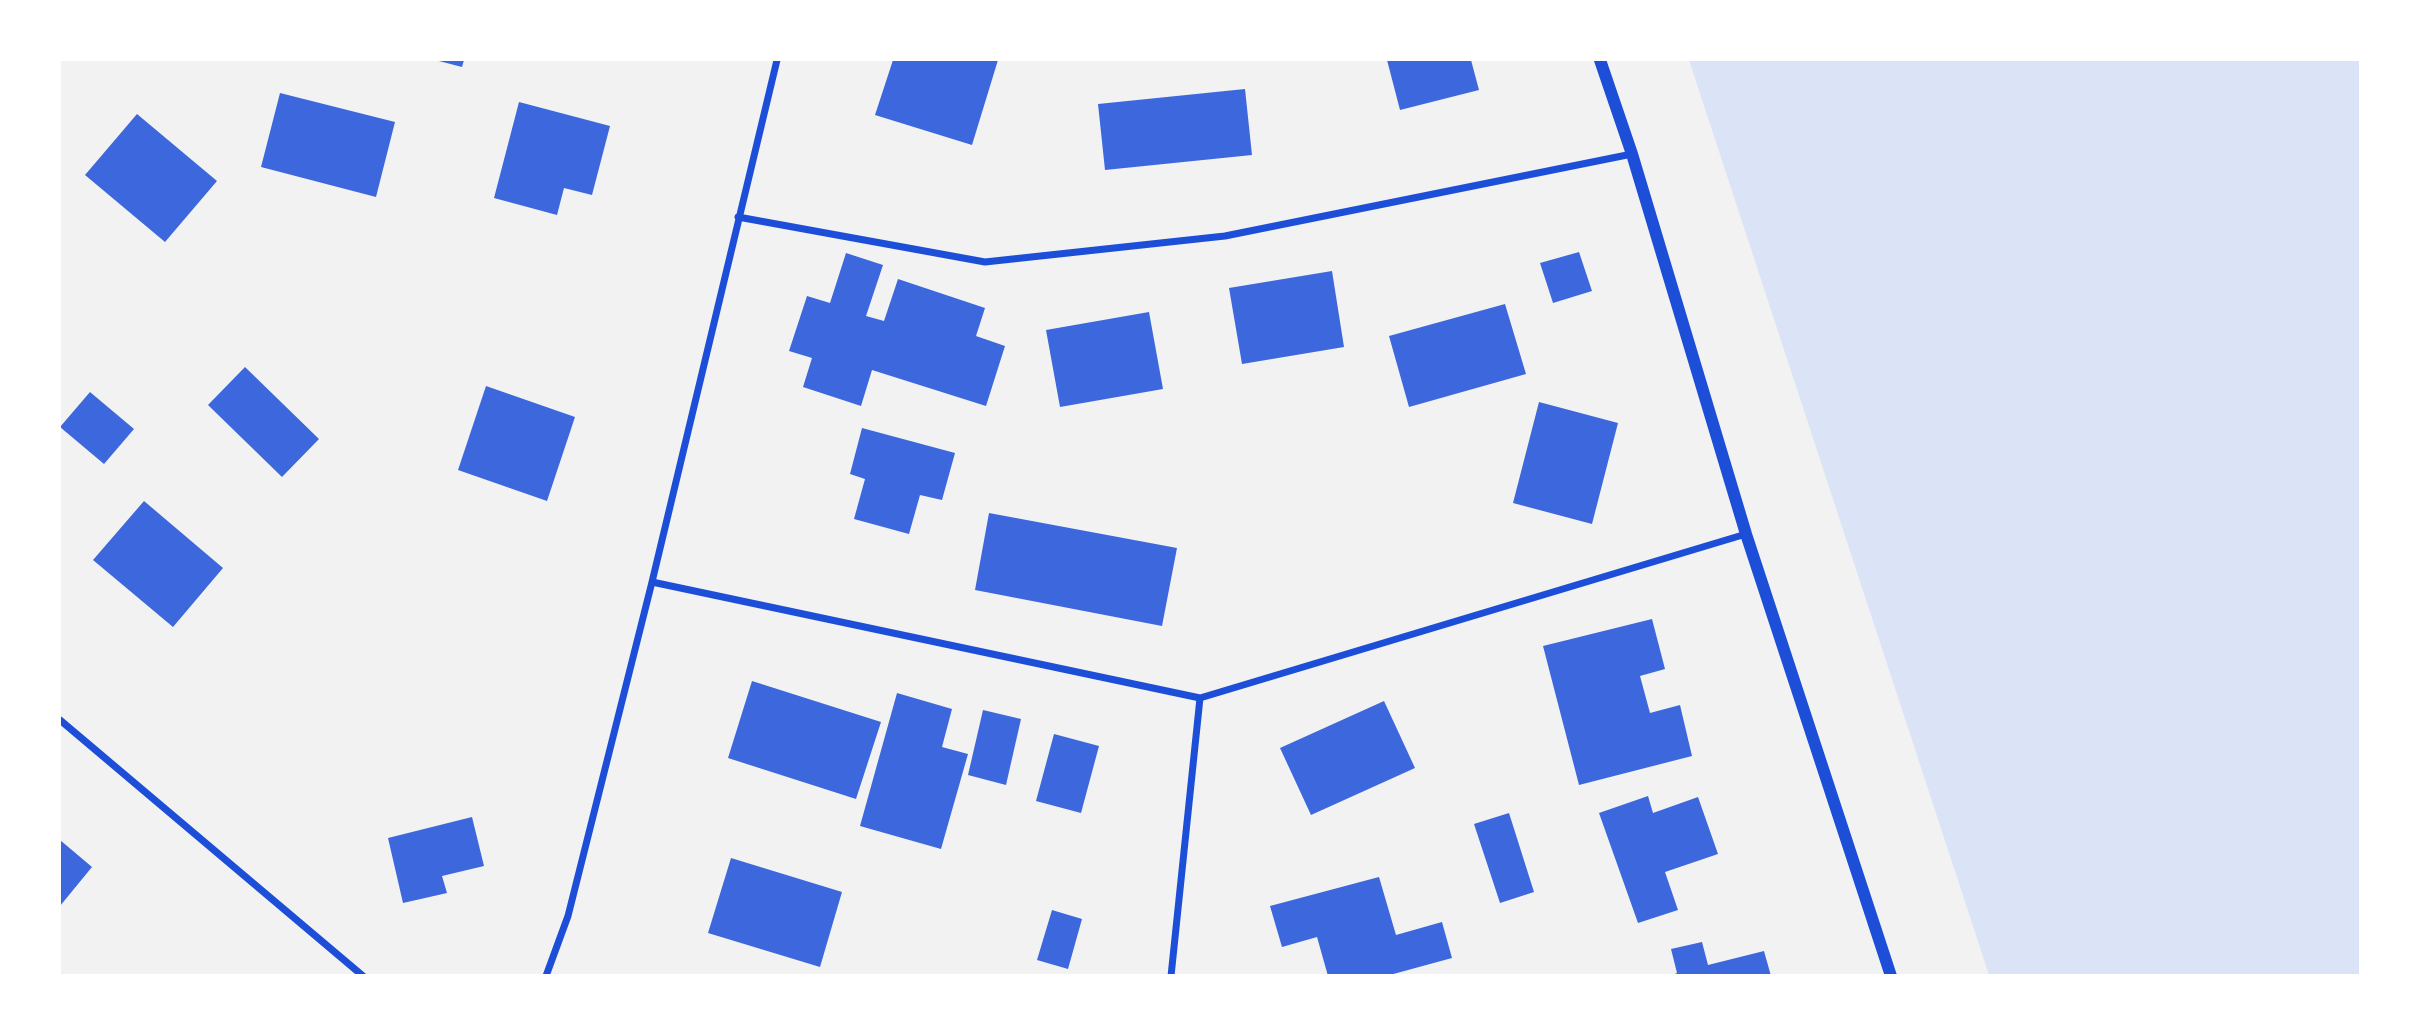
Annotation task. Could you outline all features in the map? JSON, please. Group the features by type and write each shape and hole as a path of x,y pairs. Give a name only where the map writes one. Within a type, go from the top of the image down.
{"street":[{"path":"546,975 568,916 652,582 777,60"},
{"path":"1600,60 1632,154 1746,534 1891,975"},
{"path":"738,217 985,262 1225,236 1632,154"},
{"path":"652,582 1200,698 1746,534"},
{"path":"1171,975 1200,698"},
{"path":"60,720 363,975"}],"shaded area":[{"path":"1689,60 2360,60 2360,975 1989,975"}],"building":[{"path":"435,60 464,60 462,67"},
{"path":"893,60 998,60 972,145 875,115"},
{"path":"1387,60 1471,60 1479,90 1400,110"},
{"path":"1245,89 1252,155 1105,170 1098,104"},
{"path":"280,93 395,122 376,197 261,167"},
{"path":"519,102 610,126 592,195 564,188 557,215 494,198"},
{"path":"137,114 217,181 165,242 85,175"},
{"path":"1579,252 1592,291 1553,303 1540,263"},
{"path":"846,253 883,265 866,316 884,321 898,279 985,308 976,336 1005,346 986,406 872,370 861,406 803,387 812,358 789,351 807,296 830,303"},
{"path":"1332,271 1344,347 1242,364 1229,288"},
{"path":"1505,304 1526,374 1409,407 1389,336"},
{"path":"1149,312 1163,389 1060,407 1046,330"},
{"path":"245,367 319,439 282,477 208,405"},
{"path":"486,386 575,417 547,501 458,470"},
{"path":"90,392 134,429 104,464 60,427"},
{"path":"1539,402 1618,423 1592,524 1513,503"},
{"path":"862,428 955,453 942,500 920,495 909,534 854,519 865,479 850,474"},
{"path":"144,501 223,568 173,627 93,560"},
{"path":"989,513 1177,548 1162,626 975,590"},
{"path":"1652,619 1665,669 1640,676 1650,713 1680,705 1692,756 1579,785 1543,646"},
{"path":"752,681 881,722 856,799 728,758"},
{"path":"897,693 952,709 942,747 968,754 941,849 860,826"},
{"path":"1384,701 1415,768 1311,815 1280,748"},
{"path":"983,710 1021,719 1006,785 968,775"},
{"path":"1054,734 1099,746 1081,813 1036,801"},
{"path":"1648,796 1653,813 1698,797 1718,854 1665,872 1678,910 1638,923 1599,813"},
{"path":"1509,813 1534,892 1500,903 1474,824"},
{"path":"472,817 484,866 442,876 447,893 403,903 388,838"},
{"path":"60,840 92,867 60,906"},
{"path":"731,858 842,892 820,967 708,933"},
{"path":"1379,877 1396,935 1442,922 1452,958 1386,976 1328,976 1317,937 1282,947 1270,906"},
{"path":"1052,910 1082,919 1068,969 1037,960"},
{"path":"1702,942 1708,965 1764,951 1771,976 1670,976 1677,973 1671,949"}]}
